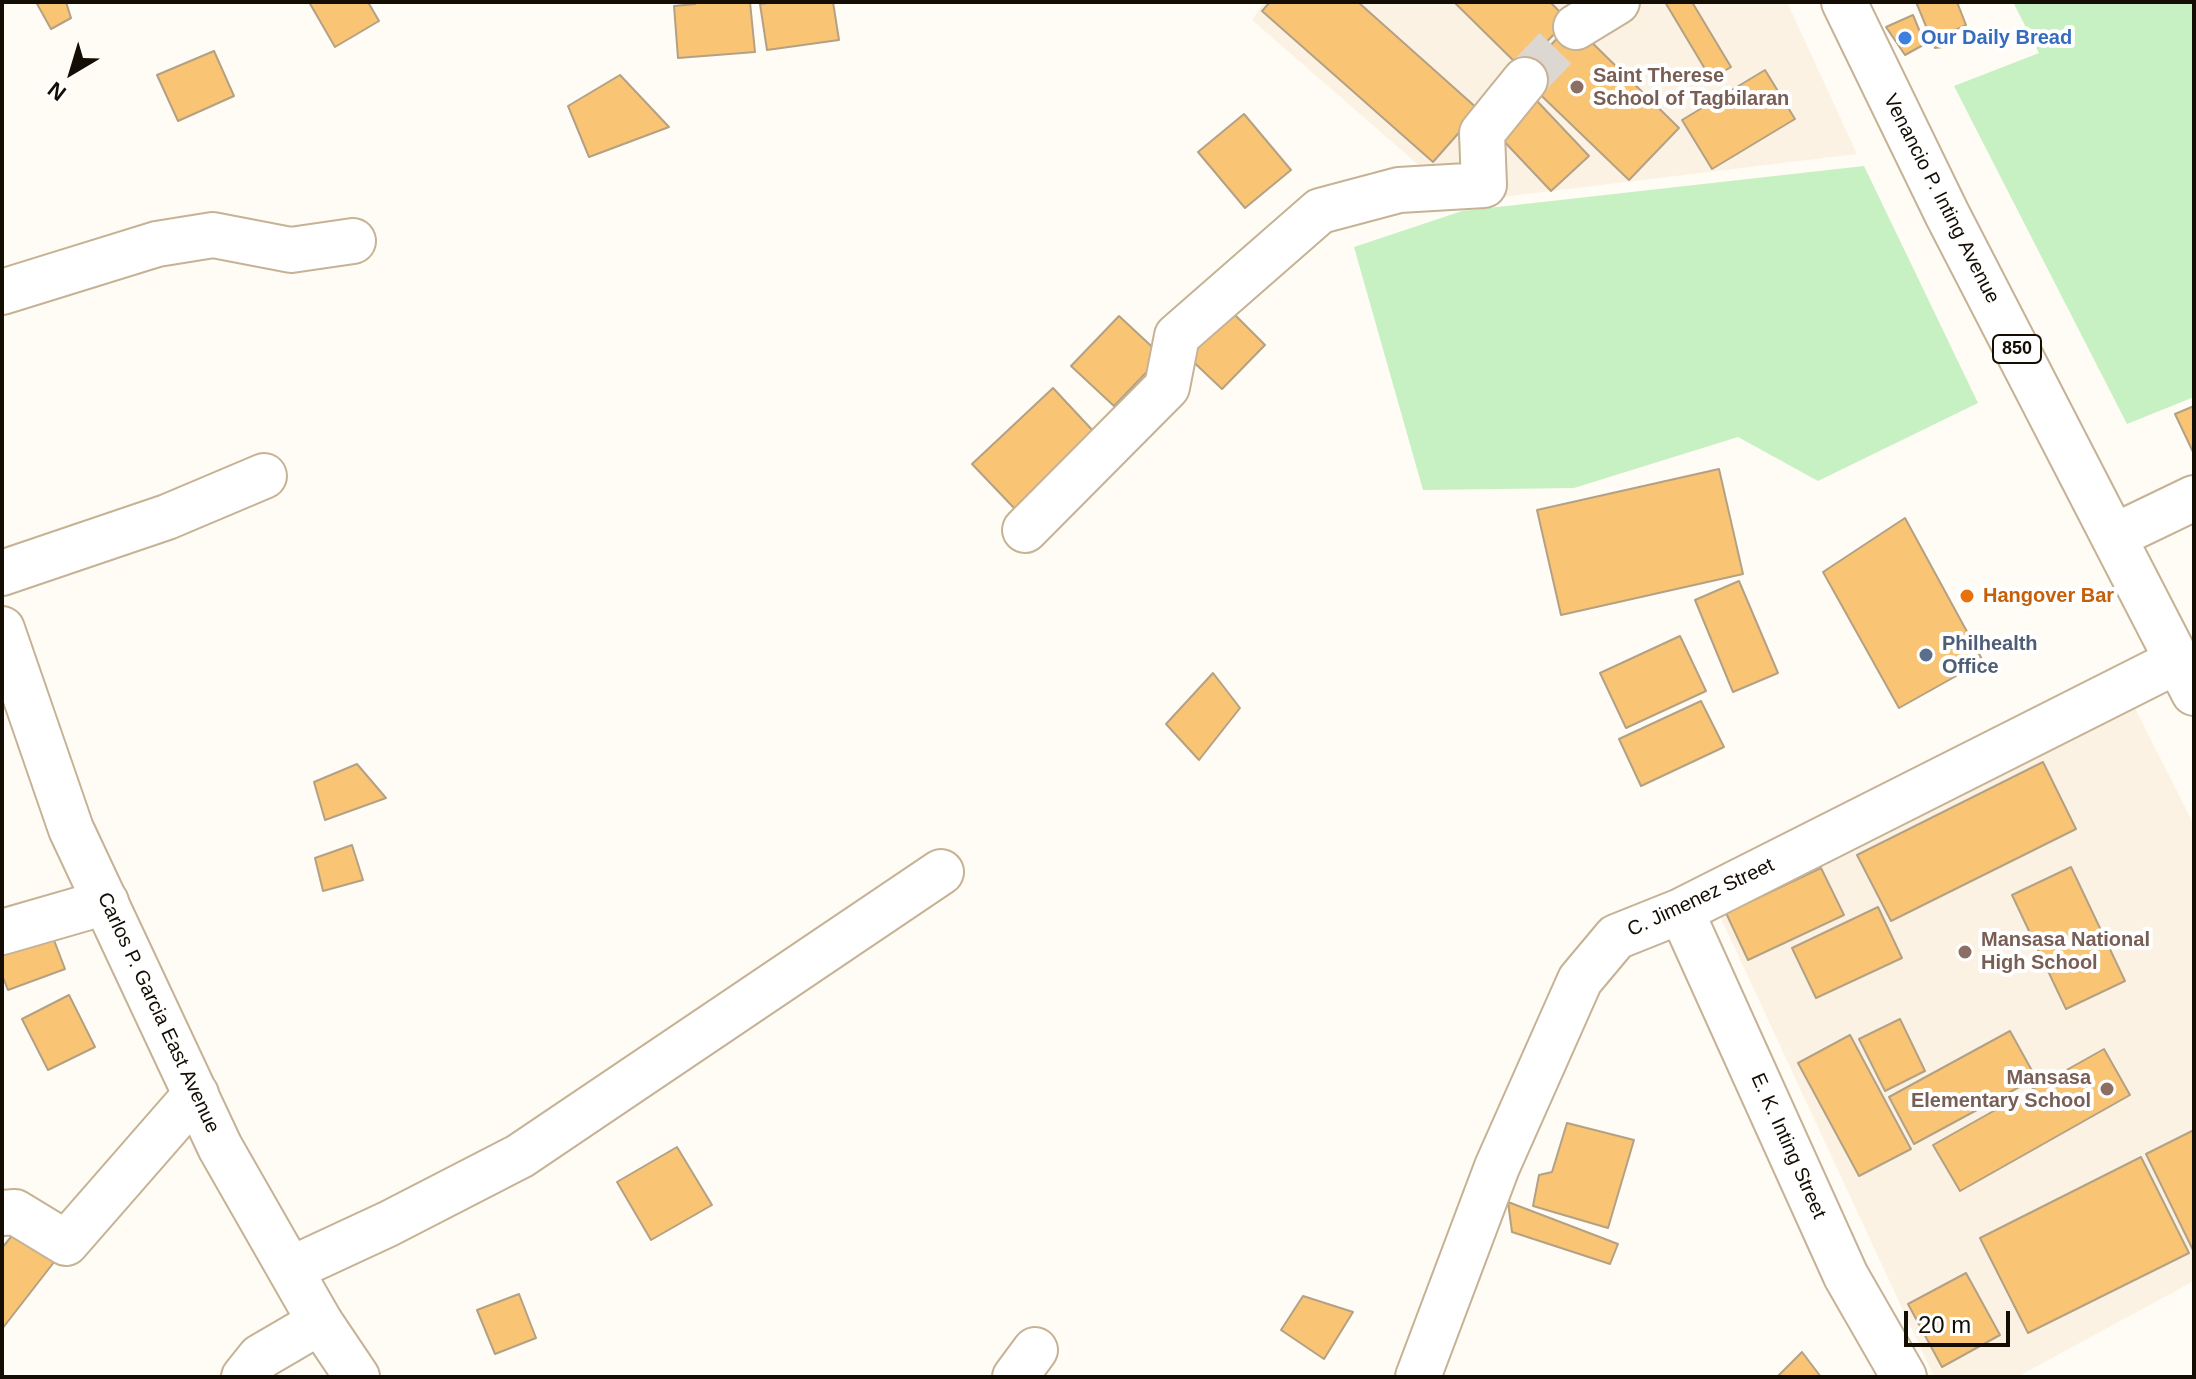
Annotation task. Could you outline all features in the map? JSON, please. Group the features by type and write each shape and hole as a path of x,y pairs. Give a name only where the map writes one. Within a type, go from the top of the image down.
{"street":[{"path":"1576,27 1617,2"},
{"name":"Venancio P. Inting Avenue","path":"1844,2 1947,214 2185,677"},
{"path":"1025,530 1167,387 1177,336 1320,211 1399,190 1484,185 1482,133 1525,80"},
{"path":"2,292 157,244 213,235 291,250 353,241"},
{"path":"2,573 167,517 264,476"},
{"path":"2115,536 2194,498"},
{"name":"Carlos P. Garcia East Avenue","path":"2,629 71,829 220,1147 320,1322 357,1377"},
{"name":"C. Jimenez Street","path":"1418,1377 1497,1167 1580,980 1616,937 1681,911 2185,677"},
{"path":"291,1269 388,1224 520,1156 941,872"},
{"path":"2,932 106,902"},
{"name":"E. K. Inting Street","path":"1681,911 1846,1276 1904,1377"},
{"path":"2,1213 15,1212 66,1243 196,1094"},
{"path":"244,1377 260,1357 320,1322"}],"shaded area":[{"name":"Saint Therese School of Tagbilaran","path":"1264,2 1787,2 1857,154 1461,202 1252,20"},
{"name":"Mansasa National High School","path":"2133,704 2194,825 2194,1281 2017,1377 1934,1377 1718,912"}],"green space":[{"path":"2013,2 2194,2 2194,397 2127,424 1954,86 2039,53"},
{"path":"1864,166 1978,403 1818,481 1738,437 1574,488 1423,490 1354,247 1462,211"}],"building":[{"path":"36,2 66,2 71,18 51,29"},
{"path":"309,2 368,2 379,21 335,47"},
{"path":"695,2 750,2 755,52 678,58 674,6"},
{"path":"833,2 839,40 767,50 760,4"},
{"path":"1270,2 1358,2 1479,110 1433,162 1262,11"},
{"path":"1454,2 1550,2 1568,20 1521,68"},
{"path":"1665,2 1692,2 1731,67 1711,79"},
{"path":"1916,2 1957,2 1966,25 1947,34 1951,46 1935,48"},
{"path":"1913,15 1925,44 1905,55 1886,27"},
{"path":"1572,23 1679,128 1629,180 1521,76"},
{"path":"214,51 234,96 178,121 157,75"},
{"path":"1765,70 1795,119 1712,169 1682,120"},
{"path":"620,75 669,127 589,157 568,106"},
{"path":"1537,101 1589,156 1551,191 1499,136"},
{"path":"1244,114 1291,170 1245,208 1198,152"},
{"path":"1229,309 1265,345 1222,389 1185,354"},
{"path":"1119,316 1162,356 1114,406 1071,366"},
{"path":"1053,388 1096,434 1015,509 972,464"},
{"path":"2194,406 2194,454 2175,414"},
{"path":"1719,469 1743,574 1561,615 1537,510"},
{"path":"1905,518 1983,661 1899,708 1823,572"},
{"path":"1739,581 1778,673 1733,692 1695,600"},
{"path":"1680,636 1706,691 1626,728 1600,673"},
{"path":"1213,673 1240,708 1199,760 1166,724"},
{"path":"1701,701 1724,747 1641,786 1619,739"},
{"path":"2043,762 2076,829 1891,921 1857,855"},
{"path":"357,764 386,798 325,820 314,782"},
{"path":"352,845 363,880 323,891 315,858"},
{"path":"2071,867 2125,981 2066,1009 2012,895"},
{"path":"1821,868 1844,915 1748,960 1726,913"},
{"path":"1878,907 1902,958 1816,998 1792,948"},
{"path":"49,927 65,969 8,990 2,975 2,944"},
{"path":"69,995 95,1047 48,1070 22,1019"},
{"path":"1900,1019 1925,1071 1885,1091 1859,1039"},
{"path":"2010,1031 2036,1078 1914,1144 1889,1097"},
{"path":"1850,1035 1911,1149 1859,1176 1798,1063"},
{"path":"2104,1049 2130,1095 1960,1191 1933,1145"},
{"path":"1567,1123 1634,1140 1608,1228 1533,1206 1539,1175 1552,1172"},
{"path":"2194,1130 2194,1252 2146,1154"},
{"path":"677,1147 712,1205 651,1240 617,1182"},
{"path":"2141,1157 2189,1253 2028,1333 1980,1238"},
{"path":"1508,1202 1618,1244 1610,1264 1512,1232"},
{"path":"19,1227 58,1257 2,1329 2,1248"},
{"path":"1966,1273 2000,1335 1942,1367 1908,1304"},
{"path":"519,1294 536,1338 495,1354 477,1310"},
{"path":"1303,1296 1353,1312 1324,1359 1281,1330"},
{"path":"1802,1352 1821,1377 1777,1377"}],"tunnel":[{"path":"1525,80 1576,27"}],"place":[{"name":"Our Daily Bread","path":"1905,38"},
{"name":"Saint Therese School of Tagbilaran","path":"1577,87"},
{"name":"Hangover Bar","path":"1967,596"},
{"name":"Philhealth Office","path":"1926,655"},
{"name":"Mansasa National High School","path":"1965,952"},
{"name":"Mansasa Elementary School","path":"2107,1089"}]}
